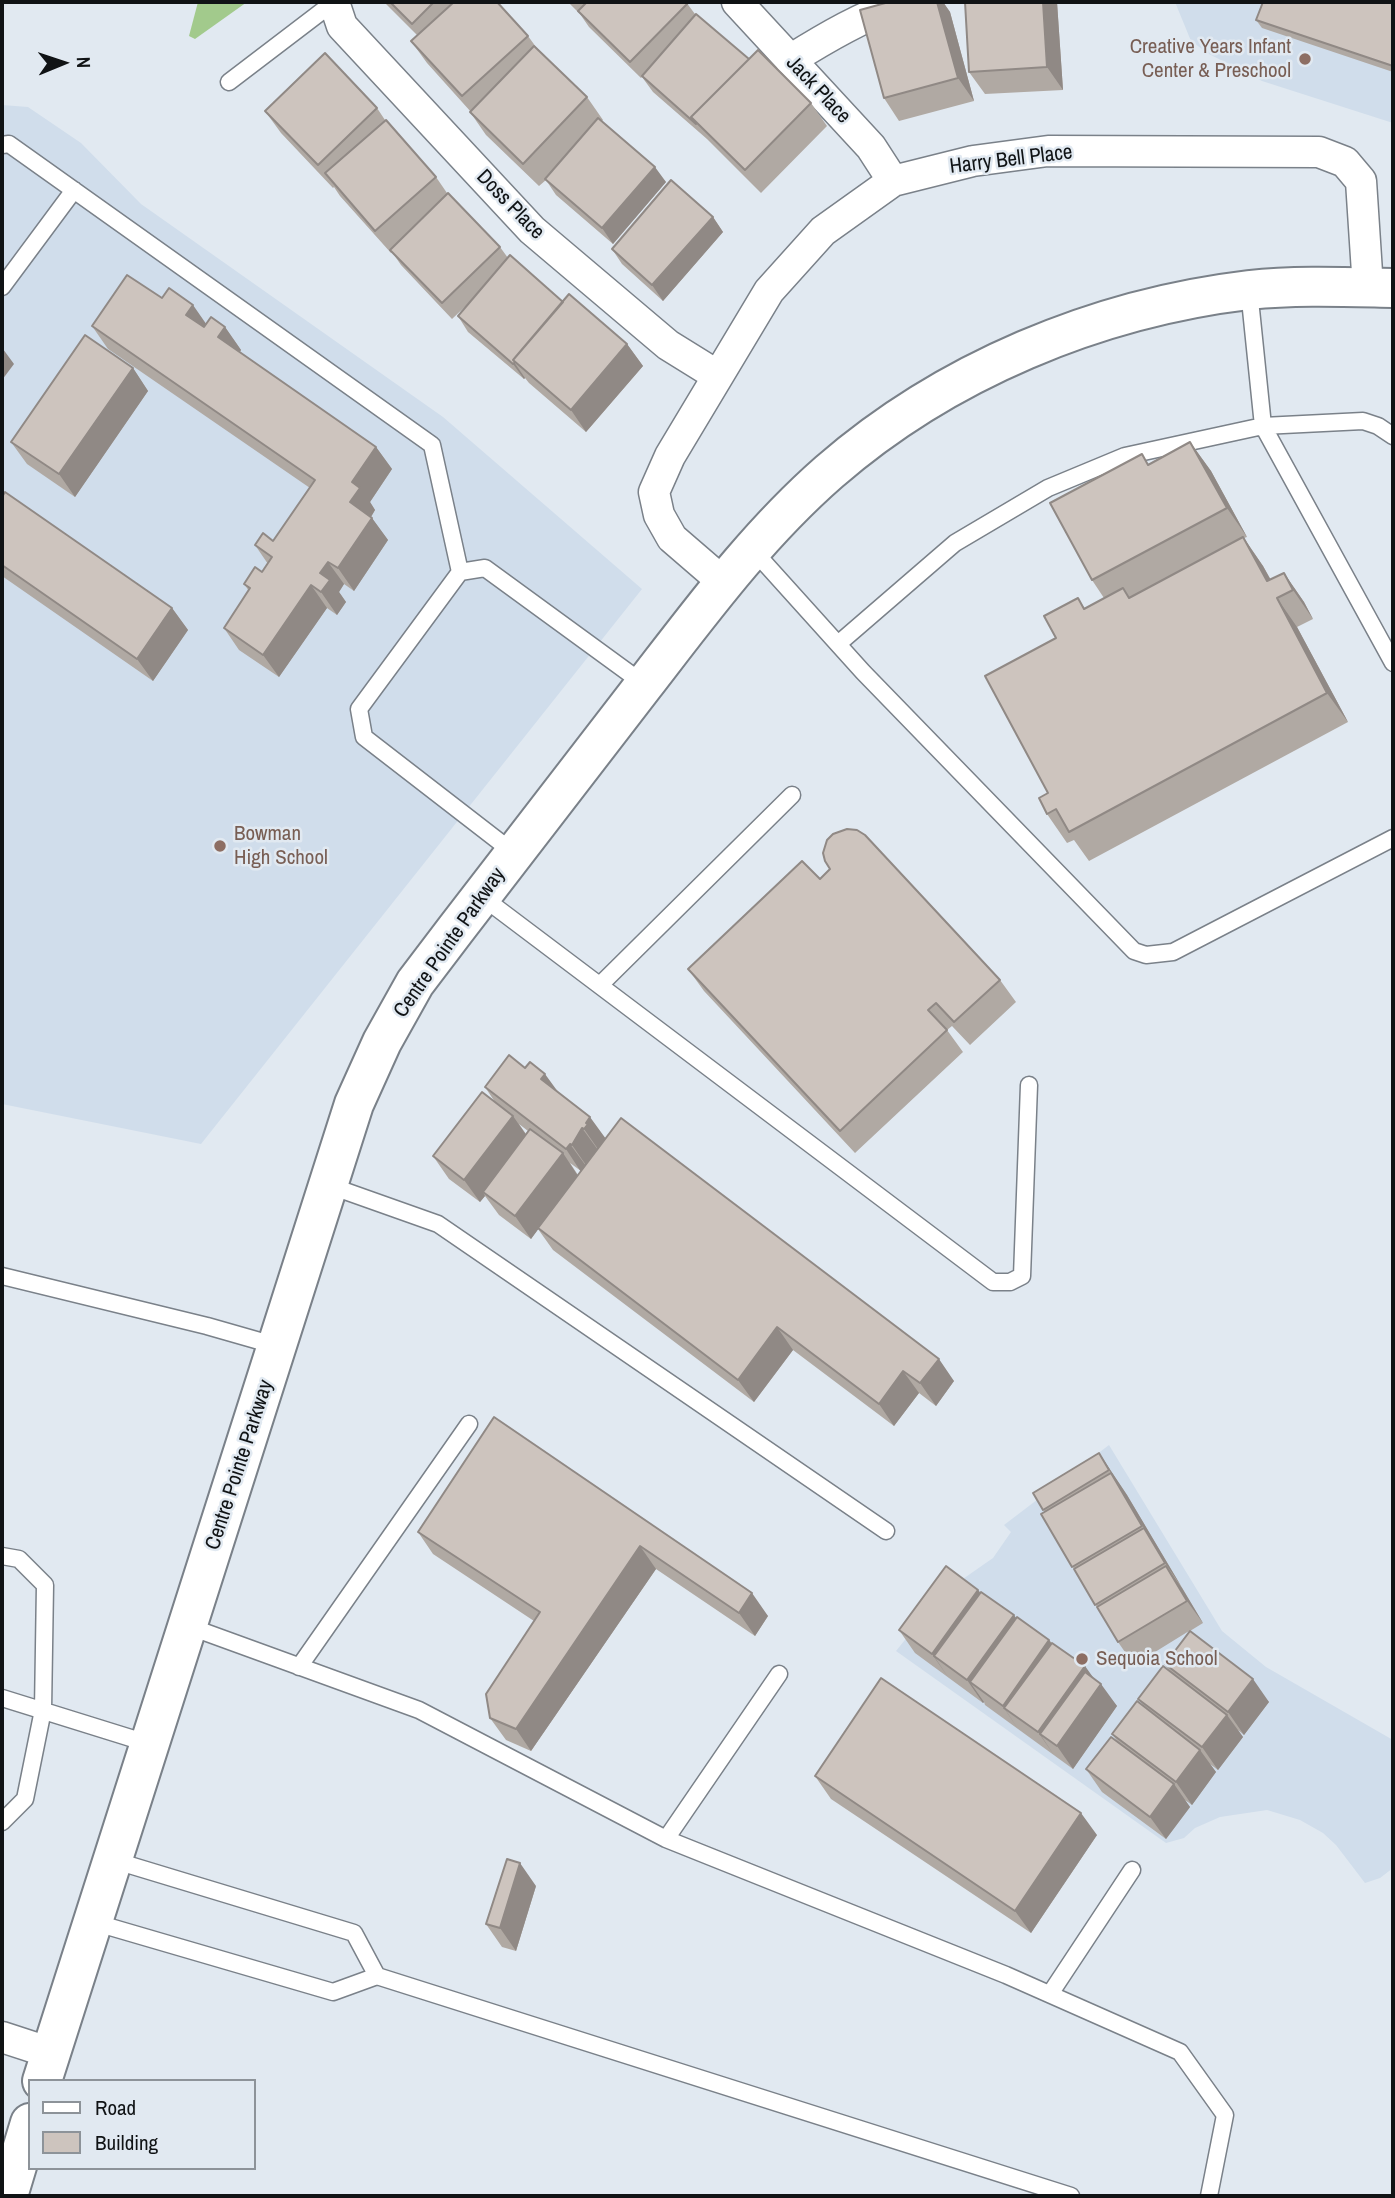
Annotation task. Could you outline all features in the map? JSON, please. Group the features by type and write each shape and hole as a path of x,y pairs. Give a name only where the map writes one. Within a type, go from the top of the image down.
{"street":[{"name":"Doss Place","path":"334,2 342,26 532,230 668,345 718,376"},
{"name":"Jack Place","path":"737,2 871,147 894,181"},
{"path":"790,60 834,33 883,9 904,2"},
{"name":"Harry Bell Place","path":"723,582 672,538 659,515 654,492 670,456 769,291 823,231 894,181 973,161 1048,151 1318,152 1345,162 1361,181 1380,288"},
{"name":"Centre Pointe Parkway","path":"47,2067 354,1104 382,1042 415,983 723,582 774,524 830,471 892,424 957,383 1027,349 1099,322 1174,303 1250,290 1326,286 1380,288"},
{"path":"2,2037 47,2067"},
{"path":"8,2196 28,2130"}],"lane":[{"path":"229,82 334,2"},
{"path":"2,145 9,144 432,445 460,572"},
{"path":"2,287 74,190"},
{"path":"1250,290 1263,426 1393,663"},
{"path":"838,644 955,544 1048,488 1125,456 1263,426 1363,421 1378,426 1393,436"},
{"path":"752,549 838,644 1134,951 1146,955 1173,952 1393,838"},
{"path":"514,853 364,737 359,709 460,572 485,568 645,684"},
{"path":"601,984 792,795"},
{"path":"481,896 993,1282 1010,1282 1022,1276 1029,1085"},
{"path":"328,1185 438,1224 886,1531"},
{"path":"2,1276 207,1326 277,1346"},
{"path":"299,1667 469,1424"},
{"path":"2,1556 19,1559 45,1585 43,1710 25,1799 2,1822"},
{"path":"188,1626 419,1710 666,1839 1050,1994 1180,2052 1224,2115 1209,2196"},
{"path":"666,1839 779,1674"},
{"path":"2,1698 151,1744"},
{"path":"113,1860 354,1933 377,1976"},
{"path":"1050,1994 1132,1870"},
{"path":"93,1922 333,1992 377,1976 1071,2196"}],"shaded area":[{"name":"Creative Years Infant Center & Preschool","path":"1175,2 1393,2 1393,123 1262,81 1209,54 1191,41"},
{"name":"Bowman High School","path":"2,105 28,107 81,143 141,204 443,417 642,589 201,1144 2,1104"},
{"name":"Sequoia School","path":"1109,1445 1222,1631 1266,1667 1393,1740 1393,1868 1380,1878 1365,1883 1336,1845 1323,1833 1300,1820 1267,1810 1220,1817 1195,1828 1184,1838 1166,1843 896,1651 929,1610 960,1581 993,1558 1011,1532 1004,1525"}],"green space":[{"path":"198,2 247,2 195,39 189,36"}],"building":[{"path":"390,2 434,2 412,24"},
{"path":"454,2 497,2 528,36 462,96 411,41"},
{"path":"587,2 688,3 630,62 578,11"},
{"path":"889,2 937,2 958,78 884,98 860,10"},
{"path":"965,2 1043,2 1047,67 969,72"},
{"path":"1263,2 1393,2 1393,66 1256,20"},
{"path":"696,14 749,59 691,117 696,124 642,76"},
{"path":"534,46 587,97 523,164 470,112"},
{"path":"758,50 811,103 745,170 691,117"},
{"path":"325,53 377,108 318,165 265,111"},
{"path":"598,118 655,167 602,228 545,179"},
{"path":"386,120 436,177 375,231 325,173"},
{"path":"671,180 713,217 652,285 612,249"},
{"path":"448,193 500,247 442,303 390,250"},
{"path":"510,255 563,302 513,360 513,364 458,316"},
{"path":"127,275 162,298 169,288 193,305 186,315 204,327 211,317 225,327 218,337 376,447 352,482 360,488 350,502 372,518 338,568 328,562 320,573 330,580 321,592 311,585 263,655 224,628 250,588 244,584 255,567 262,572 272,557 255,545 263,533 273,541 315,480 92,326"},
{"path":"569,294 627,344 571,410 513,360"},
{"path":"85,335 133,368 59,474 11,442"},
{"path":"1190,442 1227,508 1092,580 1050,503 1142,454 1148,465"},
{"path":"5,492 172,608 137,659 2,565 2,497"},
{"path":"1243,537 1267,581 1284,573 1293,590 1277,598 1327,693 1069,832 1056,809 1047,814 1039,798 1048,793 985,676 1056,638 1044,616 1078,598 1084,609 1123,588 1129,598"},
{"path":"847,829 857,830 865,835 1000,980 954,1022 936,1003 928,1010 947,1030 840,1131 688,969 802,861 820,879 830,869 823,853 827,840 833,834"},
{"path":"509,1055 525,1068 530,1062 545,1074 541,1079 590,1117 586,1123 588,1124 566,1149 485,1087"},
{"path":"482,1092 513,1116 464,1180 433,1156"},
{"path":"621,1118 939,1359 920,1383 903,1371 879,1404 777,1327 738,1380 538,1228"},
{"path":"530,1129 563,1153 515,1216 483,1192"},
{"path":"494,1417 752,1593 739,1613 640,1546 516,1729 490,1718 486,1694 540,1612 418,1532"},
{"path":"1099,1453 1109,1470 1043,1510 1033,1493"},
{"path":"1111,1473 1142,1526 1072,1567 1041,1514"},
{"path":"1144,1528 1165,1563 1095,1605 1074,1569"},
{"path":"946,1566 978,1590 932,1654 899,1630"},
{"path":"1166,1566 1187,1601 1118,1642 1097,1607"},
{"path":"981,1592 1014,1615 967,1680 934,1656"},
{"path":"1017,1617 1049,1640 1003,1706 970,1682"},
{"path":"1190,1631 1253,1679 1228,1712 1165,1664"},
{"path":"1052,1643 1085,1666 1038,1732 1004,1708"},
{"path":"1163,1666 1227,1715 1202,1747 1138,1699"},
{"path":"1085,1672 1101,1684 1057,1746 1040,1734"},
{"path":"881,1678 1081,1813 1015,1911 815,1776"},
{"path":"1137,1701 1200,1750 1176,1782 1112,1734"},
{"path":"1111,1737 1174,1784 1150,1817 1086,1769"},
{"path":"507,1859 520,1863 500,1928 486,1924"}],"place":[{"name":"Creative Years Infant Center & Preschool","path":"1305,59"},
{"name":"Bowman High School","path":"220,846"},
{"name":"Sequoia School","path":"1082,1659"}]}
